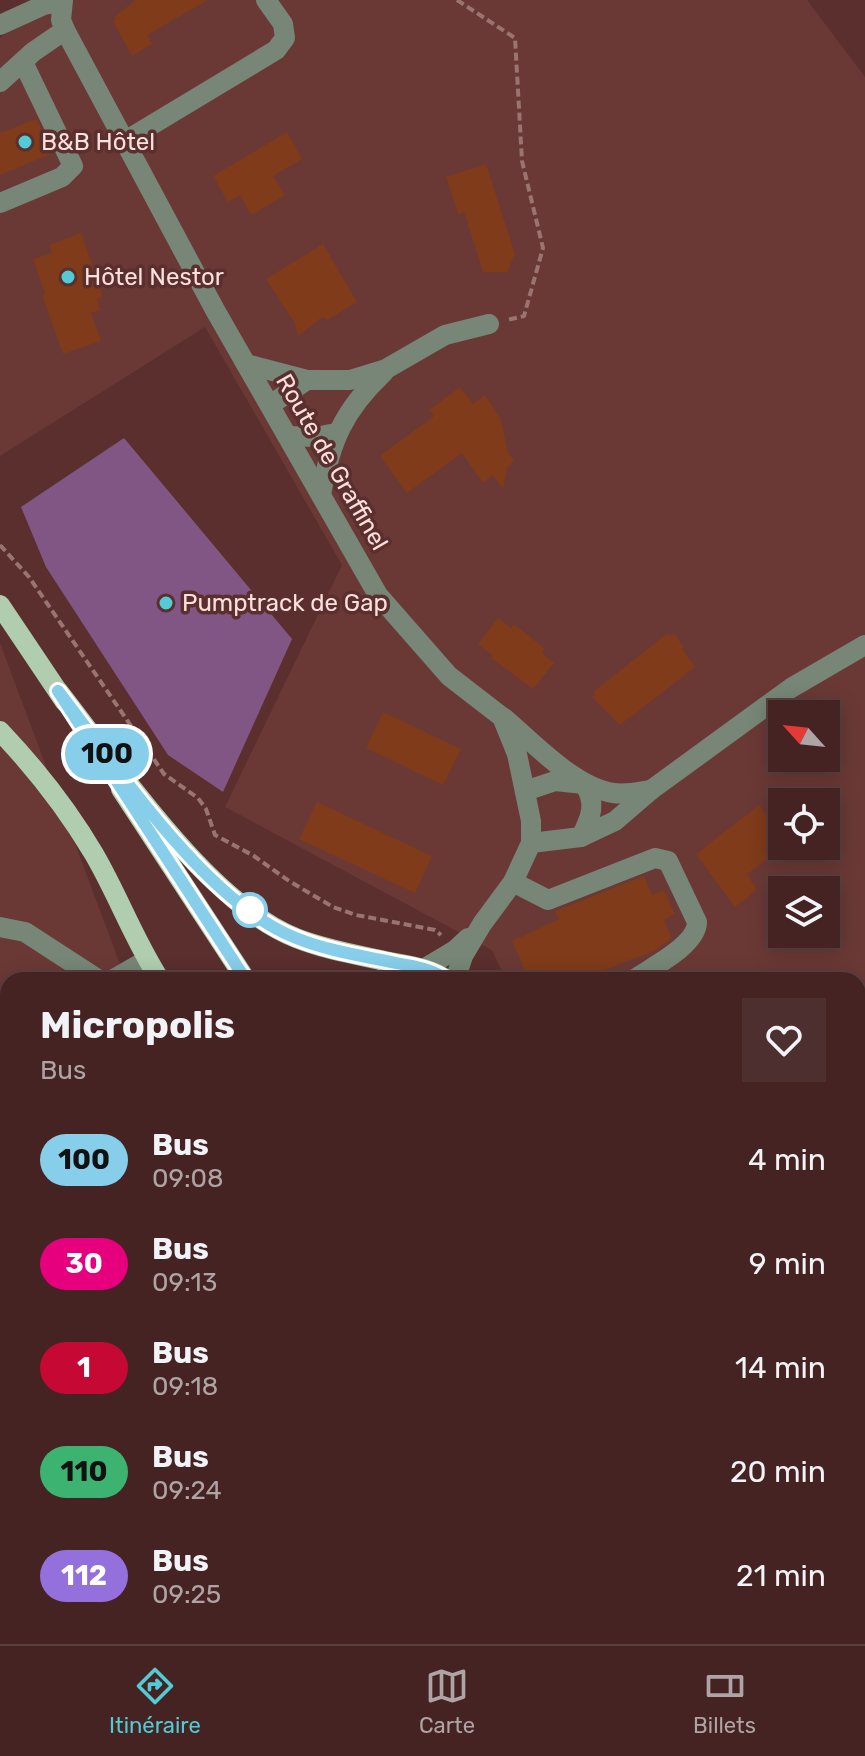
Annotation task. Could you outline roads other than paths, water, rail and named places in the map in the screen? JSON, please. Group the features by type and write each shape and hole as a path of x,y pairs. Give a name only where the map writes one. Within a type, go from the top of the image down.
{"main road":[{"path":"0,605 241,972"},
{"path":"58,691 191,859 250,910 295,938 429,972"},
{"path":"0,731 31,767 93,852 150,970"},
{"path":"391,972 420,968"}],"street":[{"path":"125,141 276,50 285,38 283,24 266,0"},
{"path":"0,25 44,5 62,1"},
{"name":"Route de Graffinel","path":"62,1 61,20 65,30 246,364 378,595 449,676 584,784"},
{"path":"0,82 65,30"},
{"path":"0,203 62,177 73,166 23,62"},
{"path":"246,364 314,380 350,380 386,369 445,335 489,324"},
{"path":"321,495 326,460 340,426 358,397 386,369"},
{"path":"270,405 314,380"},
{"path":"314,380 339,397 340,426"},
{"path":"288,436 315,437 340,426"},
{"path":"531,843 581,837 615,821 651,790 791,688 865,645"},
{"path":"458,972 463,956 482,924 513,882 531,843 531,821 517,754 502,717"},
{"path":"525,791 555,781 584,784 610,793 651,790"},
{"path":"581,837 593,807 591,794 584,784"},
{"path":"513,882 548,900 655,858 668,861 697,922 697,930 691,941 645,972"},
{"path":"420,968 455,950 482,924"},
{"path":"0,927 25,932 87,972"}],"place":[{"name":"B&B Hôtel","path":"25,142"},
{"name":"Hôtel Nestor","path":"68,277"},
{"name":"Pumptrack de Gap","path":"166,603"}]}
